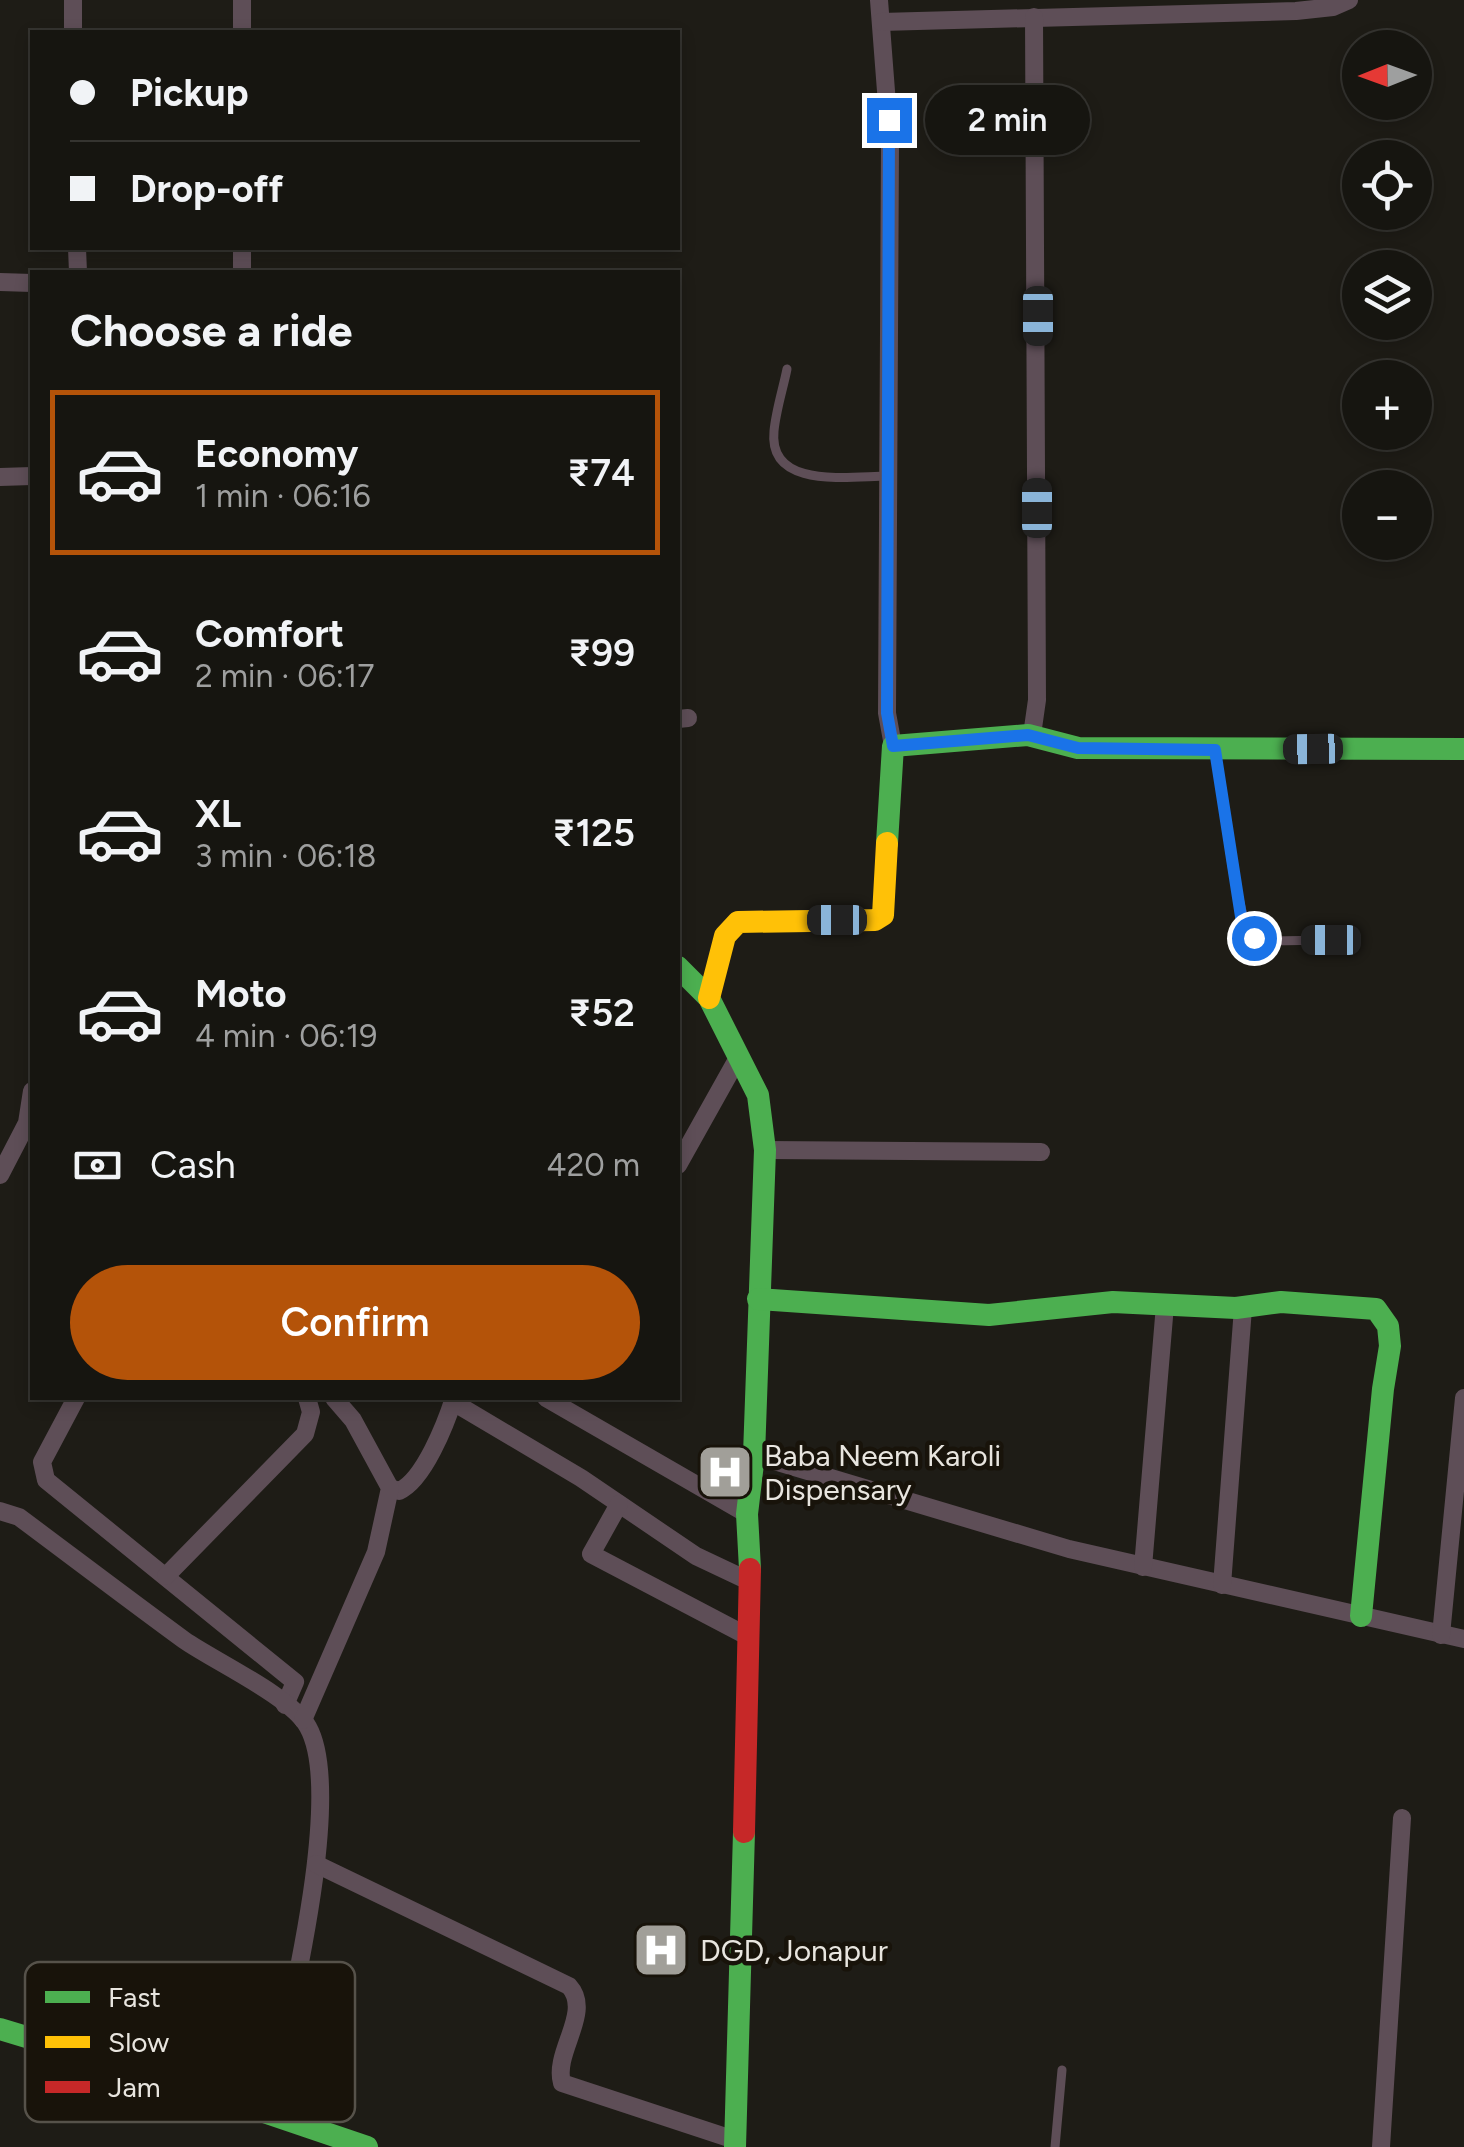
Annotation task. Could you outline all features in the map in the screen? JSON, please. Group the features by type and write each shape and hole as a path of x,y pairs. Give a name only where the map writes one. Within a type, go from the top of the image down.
{"street":[{"path":"73,0 74,30"},
{"path":"242,0 242,30"},
{"path":"709,998 725,936 738,922 874,920 883,915 893,746 887,713 890,142 878,0"},
{"path":"881,22 1296,12 1334,7 1349,0"},
{"path":"1028,735 1034,728 1037,700 1034,17"},
{"path":"0,282 30,283"},
{"path":"0,477 30,476"},
{"path":"893,746 1028,735 1078,748 1464,749"},
{"path":"316,1864 568,1986 578,2008 561,2062 562,2084 735,2144 751,1582 748,1514 754,1455 765,1150 758,1095 740,1056 709,998 680,969"},
{"path":"680,1161 740,1056"},
{"path":"0,1176 27,1123 30,1104"},
{"path":"765,1150 1041,1152"},
{"path":"758,1298 989,1315 1099,1303 1243,1308 1270,1302 1369,1306 1387,1321 1390,1356 1383,1389 1361,1616"},
{"path":"1143,1567 1164,1306"},
{"path":"1222,1585 1243,1308"},
{"path":"1441,1635 1464,1398"},
{"path":"75,1400 47,1448 42,1462 46,1480 295,1682 285,1705"},
{"path":"166,1576 305,1434 312,1412 308,1400"},
{"path":"303,1720 376,1552 390,1488 353,1420 336,1400"},
{"path":"390,1488 399,1491 408,1486 434,1447 453,1400 696,1556 751,1582"},
{"path":"549,1400 748,1514"},
{"path":"754,1455 1143,1567 1464,1639"},
{"path":"619,1504 591,1554 749,1637"},
{"path":"0,1511 18,1517 186,1642 303,1720 312,1735 319,1771 316,1864 299,1962"},
{"path":"1381,2147 1402,1818"},
{"path":"0,2029 25,2037"},
{"path":"301,2122 367,2147"}],"lane":[{"path":"787,369 774,432 776,454 781,462 796,472 811,475 888,476"},
{"path":"1215,750 1233,872 1247,933 1262,941 1331,940"},
{"path":"1055,2147 1062,2070"}],"traffic: fast":[{"path":"887,843 893,746 1028,735 1078,748 1464,749"},
{"path":"680,969 709,998 758,1095 765,1150 754,1455 747,1514 750,1569"},
{"path":"758,1299 989,1315 1113,1302 1236,1308 1281,1302 1376,1309 1388,1326 1390,1346 1361,1616"},
{"path":"735,2147 744,1832"},
{"path":"0,2029 25,2037"},
{"path":"294,2122 367,2147"}],"traffic: slow":[{"path":"709,998 725,936 738,922 875,920 883,915 887,843"}],"traffic: jam":[{"path":"744,1832 750,1569"}],"place":[{"name":"Baba Neem Karoli Dispensary","path":"725,1472"},
{"name":"DGD, Jonapur","path":"661,1950"}],"route":[{"path":"889,120 887,722 893,746 1028,735 1078,748 1215,750 1242,923 1254,938"}]}
